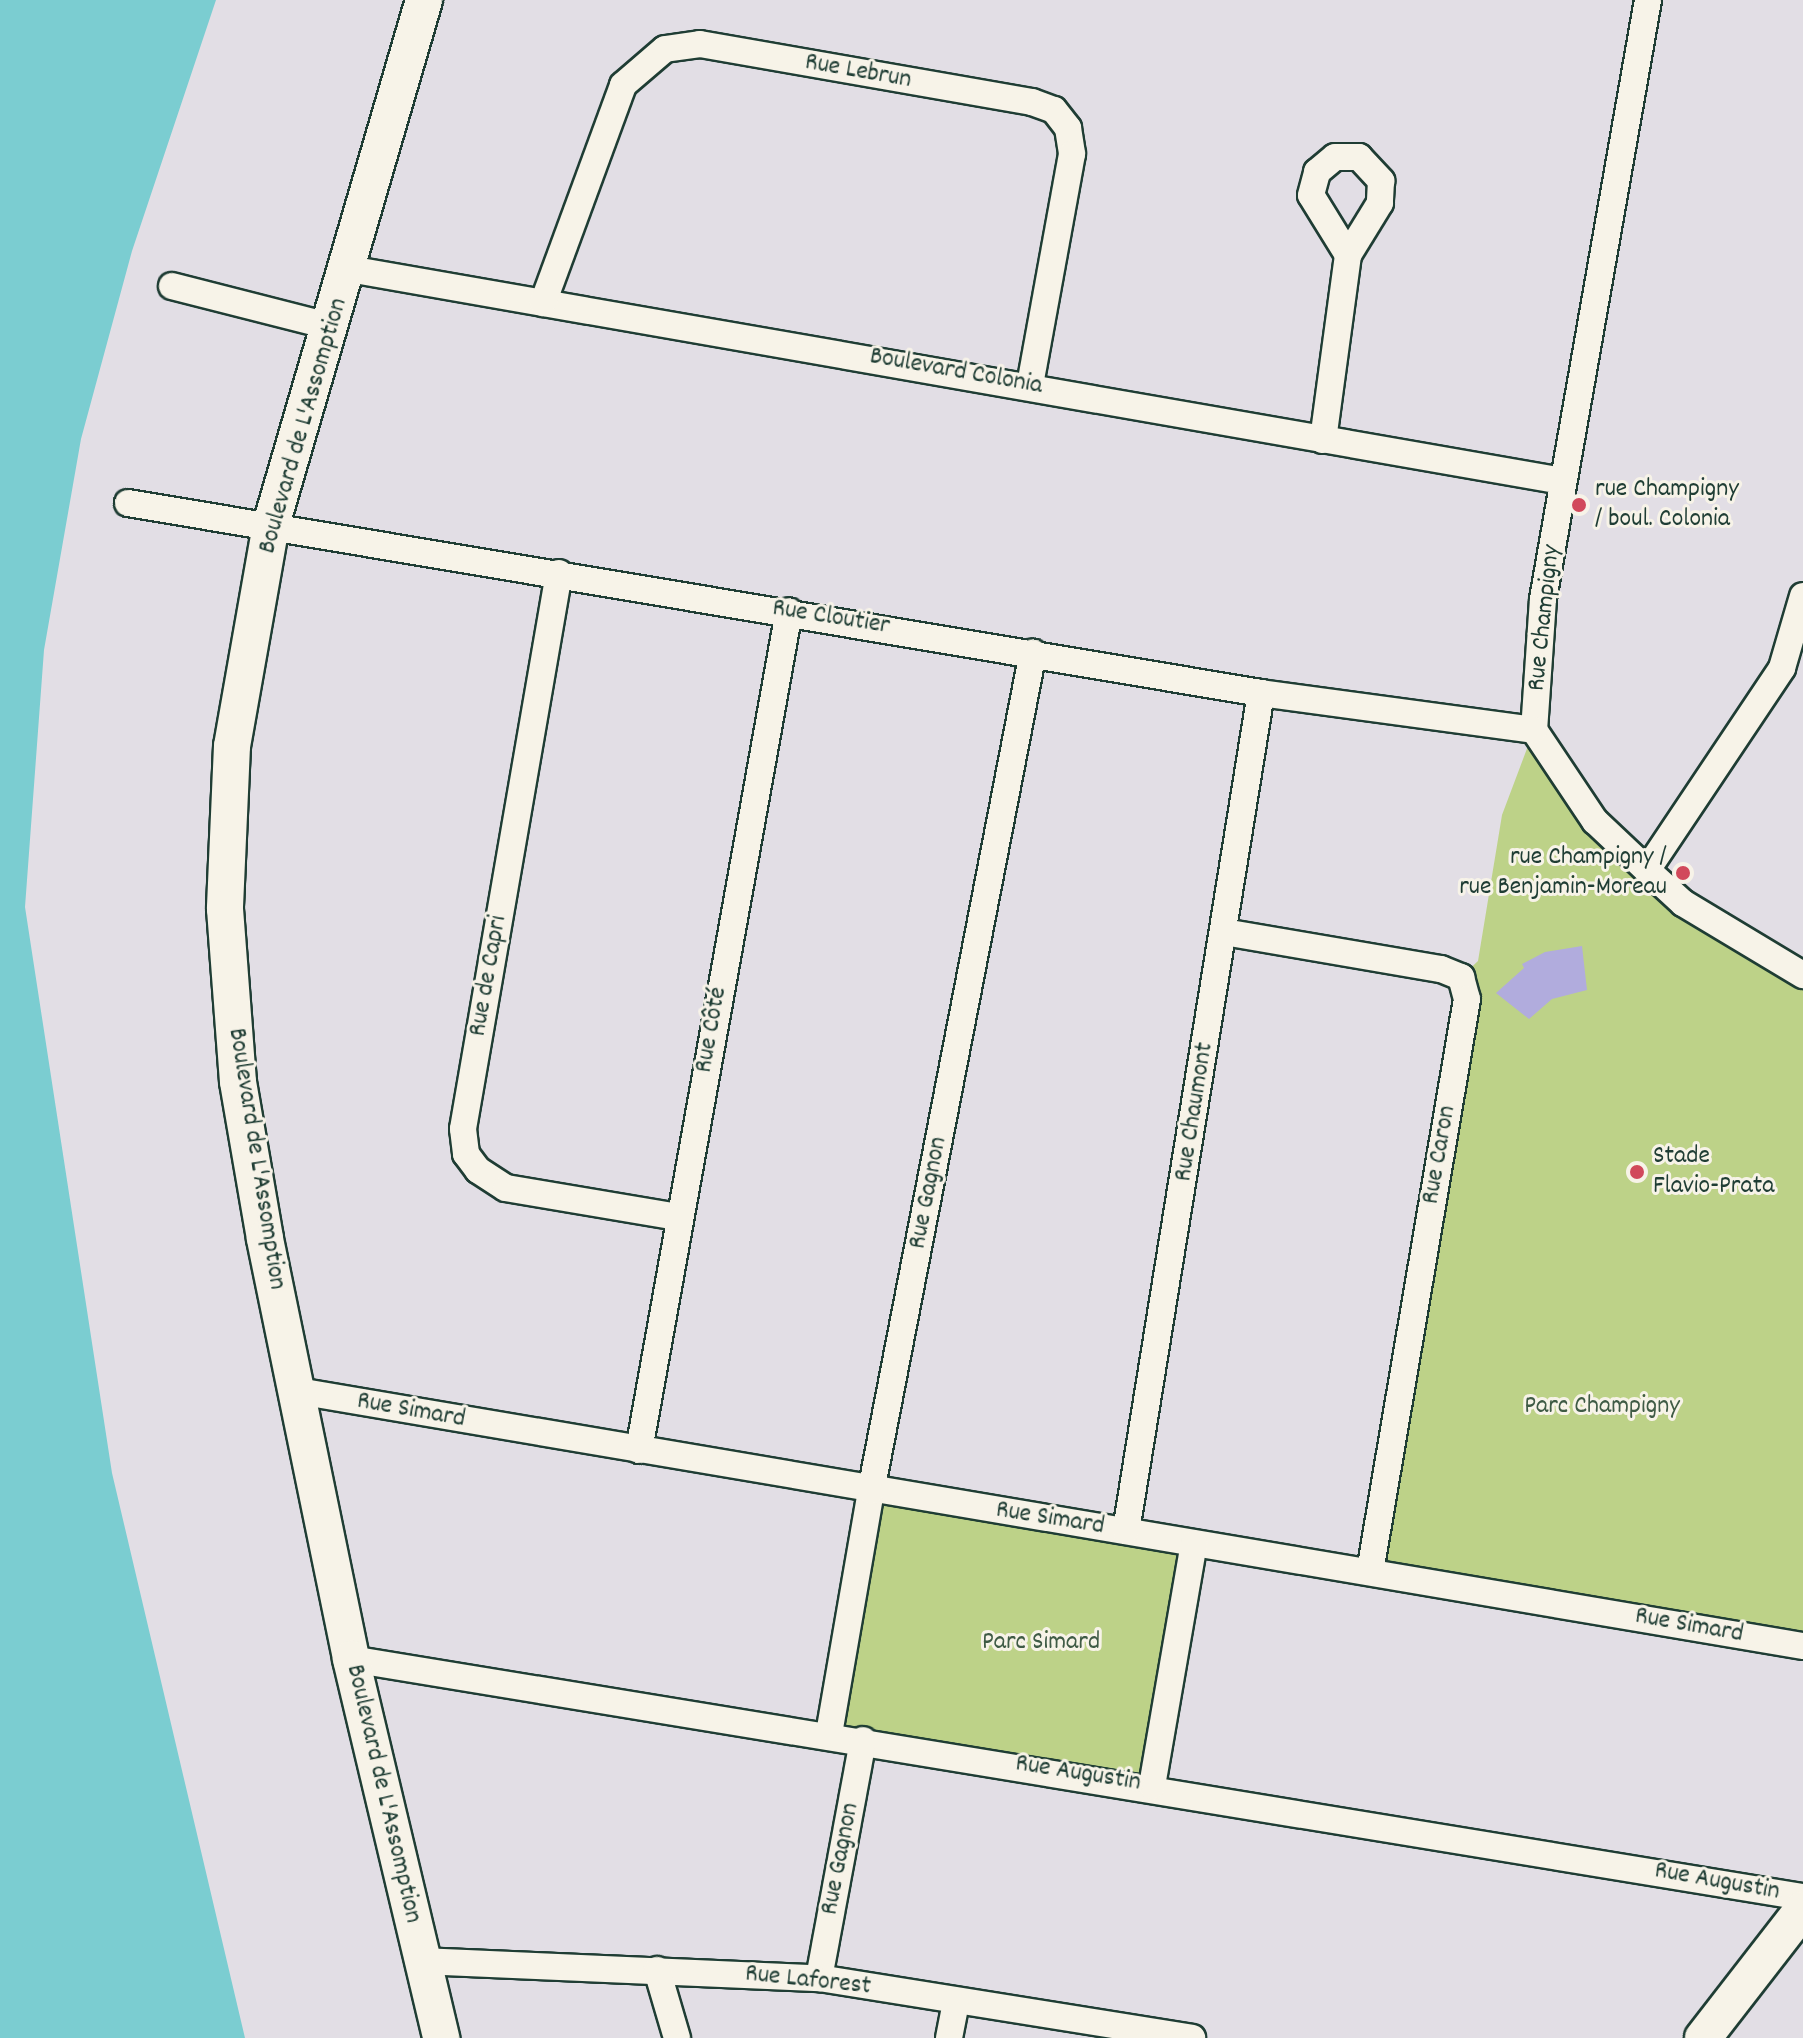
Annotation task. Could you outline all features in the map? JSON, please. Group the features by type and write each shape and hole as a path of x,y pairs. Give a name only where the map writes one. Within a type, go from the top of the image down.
{"street":[{"name":"Boulevard de L'Assomption","path":"424,0 349,269 329,326 271,525 232,746 225,909 238,1082 351,1659 441,2038"},
{"name":"Rue Champigny","path":"1648,0 1543,599 1534,730 1595,821 1683,903 1803,975"},
{"name":"Rue Lebrun","path":"543,303 623,85 665,49 700,44 1032,102 1054,110 1068,128 1072,154 1030,384"},
{"path":"1323,440 1348,255"},
{"name":"Boulevard Colonia","path":"349,269 1030,384 1323,440 1562,481"},
{"path":"172,286 329,326"},
{"name":"Rue Cloutier","path":"128,503 789,611 1261,693 1534,730"},
{"name":"Rue de Capri","path":"559,573 463,1129 466,1154 478,1170 506,1188 678,1217"},
{"path":"1647,870 1782,668 1803,596"},
{"name":"Rue Côté","path":"639,1450 678,1217 789,611"},
{"name":"Rue Gagnon","path":"829,1734 871,1491 1033,652"},
{"name":"Rue Chaumont","path":"1126,1531 1261,693"},
{"name":"Rue Caron","path":"1224,932 1441,969 1461,977 1467,999 1370,1572"},
{"name":"Rue Simard","path":"298,1391 871,1491 1803,1646"},
{"path":"1152,1786 1194,1544"},
{"name":"Rue Augustin","path":"351,1659 1152,1786 1803,1897"},
{"name":"Rue Gagnon","path":"819,1978 863,1740"},
{"path":"1703,2038 1803,1909"},
{"name":"Rue Laforest","path":"422,1961 819,1978 1192,2038"},
{"path":"657,1970 677,2038"},
{"path":"949,2038 956,2001"}],"green space":[{"name":"Parc Champigny","path":"1534,730 1647,870 1803,973 1803,1646 1370,1572 1461,977 1478,961 1502,815"},
{"name":"Parc Simard","path":"871,1491 1194,1542 1155,1786 832,1735"}],"water":[{"path":"0,0 216,0 132,251 81,439 44,650 25,907 112,1473 245,2038 0,2038"}],"building":[{"path":"1582,946 1587,990 1552,999 1529,1019 1496,993 1524,968 1522,964 1545,952"}],"place":[{"name":"rue Champigny / boul. Colonia","path":"1579,505"},
{"name":"rue Champigny / rue Benjamin-Moreau","path":"1683,873"},
{"name":"Stade Flavio-Prata","path":"1637,1172"}]}
